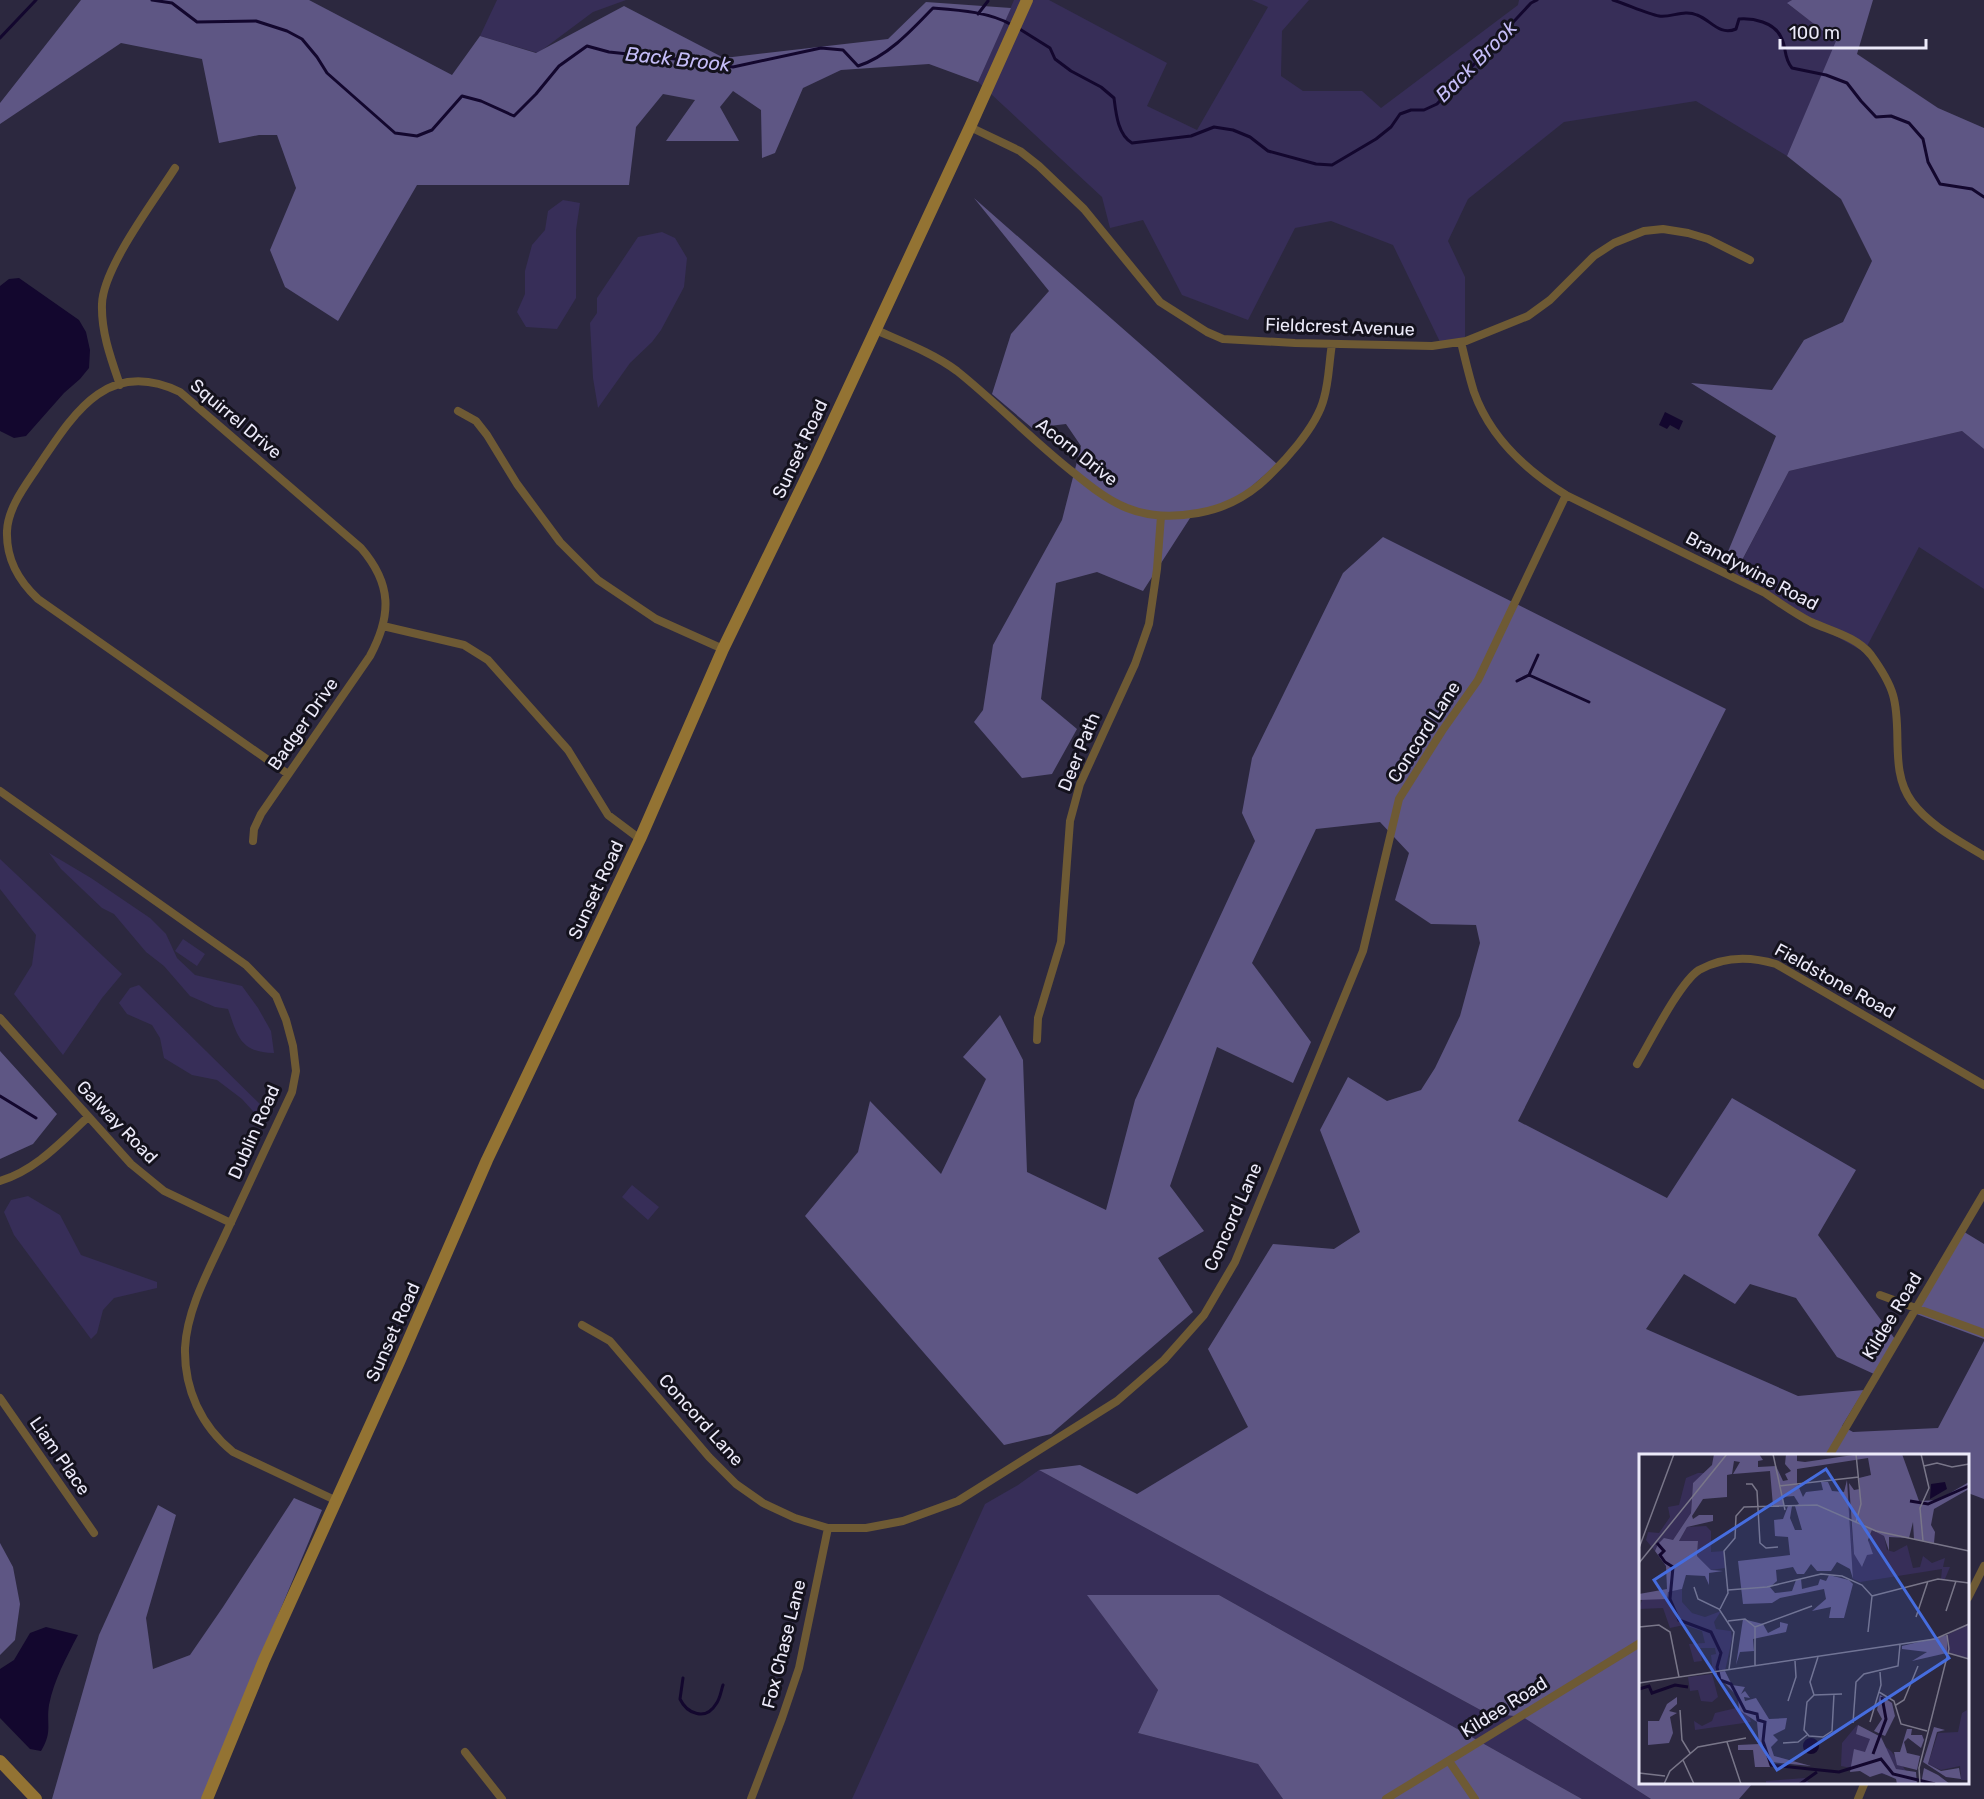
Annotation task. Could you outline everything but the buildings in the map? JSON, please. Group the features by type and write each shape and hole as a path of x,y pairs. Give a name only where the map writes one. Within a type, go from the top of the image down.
{"street":[{"name":"Sunset Road","path":"207,1799 264,1660 337,1501 487,1160 640,839 723,649 876,330 1027,0"},
{"name":"Fieldcrest Avenue","path":"970,127 1020,151 1039,166 1084,209 1160,302 1207,332 1223,339 1432,346 1461,342 1528,316 1550,300 1594,256 1635,233 1663,229 1688,233 1708,239 1750,260"},
{"path":"120,385 102,320 105,284 114,265 175,168"},
{"name":"Acorn Drive","path":"876,330 956,370 1039,444 1100,493 1125,507 1161,516 1182,516 1209,511 1239,500 1265,480 1317,417 1325,396 1332,344"},
{"name":"Brandywine Road","path":"1461,342 1475,394 1495,432 1518,460 1544,481 1566,495 1765,593 1792,611 1853,640 1865,649 1893,695 1899,767 1910,800 1936,827 1984,856"},
{"name":"Squirrel Drive","path":"288,774 38,599 18,577 4,537 21,493 74,416 95,395 120,385 156,383 180,392 361,548 370,558 384,586 386,613 383,626"},
{"path":"458,411 476,422 487,435 517,484 560,542 598,580 656,619 723,649"},
{"name":"Concord Lane","path":"582,1325 610,1341 709,1457 736,1484 774,1508 795,1518 828,1528 866,1528 903,1521 958,1501 1117,1401 1164,1360 1204,1315 1234,1262 1363,951 1400,799 1442,731 1478,680 1566,495"},
{"name":"Deer Path","path":"1037,1040 1038,1018 1061,942 1070,821 1080,784 1135,664 1149,624 1157,569 1161,516"},
{"path":"383,626 464,645 488,660 568,750 608,814 640,839"},
{"name":"Badger Drive","path":"253,841 257,821 370,656 383,626"},
{"name":"Dublin Road","path":"0,791 246,965 276,996 293,1046 296,1071 292,1092 193,1311 185,1347 188,1385 198,1410 219,1440 232,1452 337,1501"},
{"name":"Fieldstone Road","path":"1637,1064 1676,997 1694,975 1721,961 1756,958 1776,964 1984,1085"},
{"name":"Galway Road","path":"0,1018 131,1164 164,1191 231,1223"},
{"path":"0,1181 16,1176 50,1153 88,1117"},
{"name":"Kildee Road","path":"1829,1454 1984,1193"},
{"path":"1880,1295 1984,1333"},
{"name":"Liam Place","path":"0,1398 94,1533"},
{"name":"Fox Chase Lane","path":"751,1799 799,1668 828,1528"},
{"path":"1969,1596 1984,1566"},
{"name":"Kildee Road","path":"1386,1799 1639,1644"},
{"path":"465,1752 502,1799"},
{"path":"0,1761 36,1799"},
{"path":"1449,1761 1474,1799"},
{"path":"1858,1799 1864,1784"}],"shaded area":[{"path":"81,0 309,0 452,75 480,36 536,53 624,6 724,58 888,39 926,2 1011,8 978,82 929,64 841,70 803,88 775,153 762,158 761,110 733,91 720,107 739,141 666,141 695,100 663,94 636,127 629,185 417,185 338,321 285,287 270,250 296,188 277,135 259,135 219,143 202,59 121,43 0,124 0,103"},
{"path":"497,0 626,0 593,12 538,53 480,36"},
{"path":"1014,0 1049,0 1167,63 1147,106 1197,130 1268,7 1252,0 1309,0 1282,31 1281,76 1303,91 1362,91 1381,108 1518,5 1519,0 1792,0 1788,4 1837,41 1787,156 1696,101 1564,122 1468,199 1448,241 1465,277 1465,342 1441,344 1393,245 1331,221 1295,228 1248,320 1182,295 1143,220 1110,228 1102,197 978,82"},
{"path":"1792,0 1873,0 1857,54 1938,108 1984,128 1984,449 1962,431 1789,471 1739,566 1727,554 1776,436 1691,383 1772,390 1804,340 1843,322 1872,261 1841,199 1787,156 1836,41 1787,3"},
{"path":"974,198 1277,464 1227,508 1192,515 1143,591 1097,572 1056,583 1041,699 1077,729 1052,774 1022,778 974,722 983,710 993,645 1062,520 1081,446 1066,424 1032,428 992,394 1011,334 1049,291"},
{"path":"563,200 580,203 576,230 576,298 557,329 526,327 517,312 525,294 525,271 532,245 545,230 548,211"},
{"path":"662,232 675,238 687,258 684,287 661,330 630,363 598,408 593,378 590,323 597,313 597,298 638,237"},
{"path":"19,278 79,320 86,332 90,350 89,368 80,379 64,393 26,436 14,438 0,431 0,286 9,279"},
{"path":"1665,412 1683,421 1679,430 1670,425 1667,429 1659,425"},
{"path":"1962,431 1984,449 1984,589 1919,547 1864,652 1733,578 1789,471"},
{"path":"1383,537 1726,709 1518,1121 1667,1198 1732,1098 1856,1170 1818,1235 1895,1339 1874,1374 1837,1357 1796,1298 1750,1284 1735,1304 1684,1274 1646,1329 1798,1396 1864,1390 1842,1426 1853,1432 1938,1428 1984,1341 1984,1499 1969,1493 1969,1454 1639,1454 1639,1784 1752,1784 1739,1799 1651,1799 1523,1717 1486,1713 1039,1470 1080,1465 1137,1494 1248,1427 1208,1349 1273,1244 1334,1249 1360,1232 1320,1130 1348,1077 1387,1101 1421,1090 1435,1068 1460,1016 1480,943 1476,925 1431,924 1395,900 1409,853 1380,822 1316,829 1252,963 1311,1042 1293,1083 1217,1047 1170,1186 1204,1231 1158,1258 1193,1312 1051,1434 1004,1445 805,1216 858,1152 870,1101 941,1174 986,1079 963,1057 1000,1015 1023,1060 1027,1172 1106,1210 1135,1100 1255,841 1242,813 1252,758 1343,573"},
{"path":"49,853 150,918 166,934 177,958 195,975 242,986 271,1031 274,1053 254,1050 247,1046 238,1035 228,1009 215,1007 190,996 164,966 146,952 114,914 102,908 61,869"},
{"path":"0,859 122,974 102,998 63,1055 14,994 32,965 36,935 0,889"},
{"path":"183,939 205,954 197,966 175,951"},
{"path":"139,985 267,1111 262,1121 242,1099 217,1080 192,1075 164,1058 160,1038 152,1025 127,1014 119,1003 130,988"},
{"path":"0,1051 57,1114 33,1144 0,1159"},
{"path":"632,1185 659,1207 648,1220 622,1197"},
{"path":"28,1196 60,1215 81,1255 157,1282 157,1288 114,1298 103,1310 97,1333 91,1339 14,1235 4,1212 11,1200"},
{"path":"1961,1230 1984,1244 1984,1339 1911,1312"},
{"path":"1039,1470 1486,1713 1523,1717 1651,1799 1582,1799 1219,1595 1088,1596 1158,1690 1138,1733 1258,1764 1283,1799 852,1799 985,1504"},
{"path":"294,1498 322,1510 208,1783 205,1799 52,1799 99,1635 158,1505 176,1515 146,1618 153,1669 190,1655"},
{"path":"0,1543 13,1567 20,1604 15,1640 0,1655"},
{"path":"1087,1595 1219,1595 1582,1799 1283,1799 1258,1764 1138,1733 1158,1690"},
{"path":"46,1627 78,1635 54,1687 48,1712 48,1733 41,1751 30,1749 0,1718 0,1669 14,1660 30,1633"}],"waterway":[{"name":"Back Brook","path":"0,38 36,0"},
{"name":"Back Brook","path":"152,0 172,3 197,22 256,21 287,31 302,39 327,73 395,133 417,136 432,130 462,96 481,101 514,116 559,66 587,46 609,52 733,67 821,48 843,50 858,66 889,49 908,34 933,8 984,14 1012,25"},
{"name":"Back Brook","path":"1018,28 1050,48 1055,59 1071,71 1101,87 1114,98 1121,129 1132,143 1191,136 1214,127 1233,130 1250,137 1268,151 1316,164 1332,165 1376,139 1391,127 1400,114 1411,110 1424,110 1437,104 1531,3 1537,0"},
{"name":"Back Brook","path":"1613,0 1659,16 1692,13 1720,29 1730,31 1736,29 1739,19 1757,20 1768,24 1781,37 1787,60 1792,68 1826,75 1847,83 1876,117 1891,116 1909,123 1923,139 1928,162 1940,184 1972,189 1984,197"},
{"path":"978,14 988,1"},
{"path":"1517,681 1529,675 1538,655"},
{"path":"1529,675 1589,702"},
{"path":"0,1096 36,1118"},
{"path":"683,1678 680,1699 687,1708 697,1714 712,1709 723,1685"}]}
